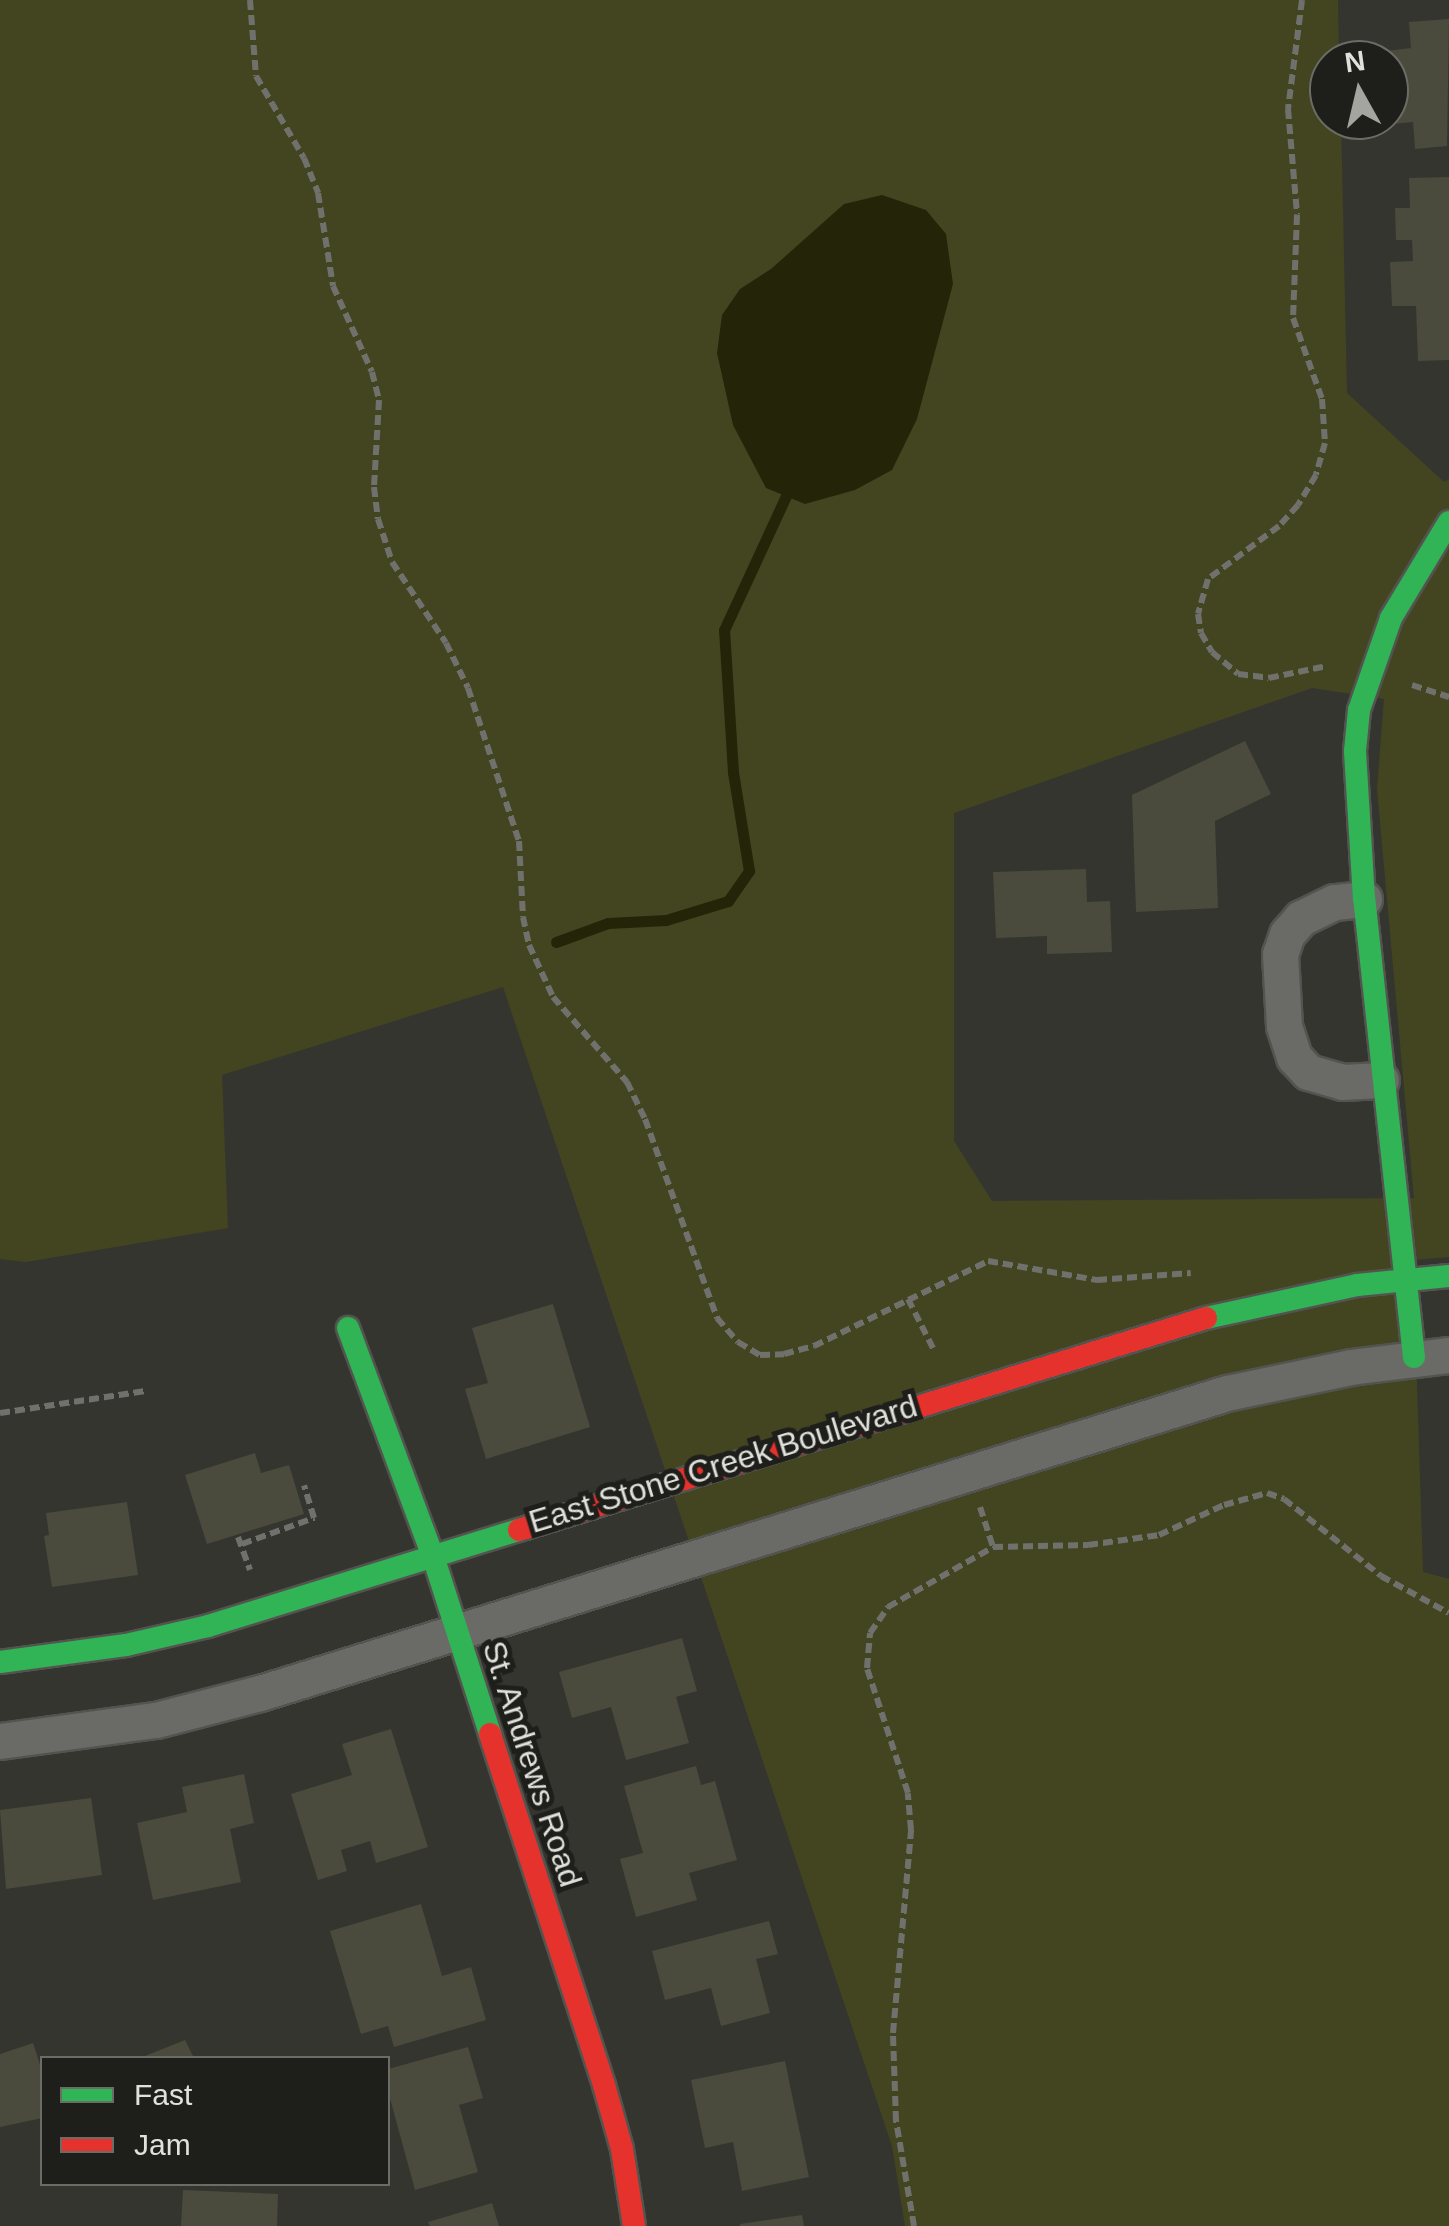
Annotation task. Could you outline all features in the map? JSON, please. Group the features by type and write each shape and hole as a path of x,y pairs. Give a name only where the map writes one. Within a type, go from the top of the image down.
{"street":[{"path":"1414,1357 1381,1080 1364,899 1356,751 1359,710 1391,618 1449,522"},
{"path":"1364,899 1334,902 1300,918 1287,934 1280,954 1284,1026 1294,1056 1308,1072 1342,1082 1381,1080"},
{"name":"East Stone Creek Boulevard","path":"0,1662 126,1645 208,1626 1228,1311 1449,1276"},
{"name":"St. Andrews Road","path":"348,1328 433,1556 604,2085 622,2149 634,2226"},
{"path":"0,1741 156,1720 1227,1393 1414,1357 1449,1355"}],"path":[{"path":"250,0 248,14 256,76 304,158 318,193 333,286 372,372 378,400 374,487 378,519 392,562 446,644 468,688 518,841 523,917 530,945 553,997 627,1082 645,1119 717,1318 738,1342 760,1355 784,1354 814,1346 988,1261 1096,1280 1128,1281 1198,1272"},
{"path":"1302,0 1288,109 1296,215 1293,318 1322,399 1325,443 1316,475 1298,505 1278,526 1208,579 1198,614 1201,633 1212,652 1238,674 1269,678 1333,666 1374,674 1449,698"},
{"path":"908,1299 935,1352"},
{"path":"0,1413 146,1391"},
{"path":"242,1544 314,1518 304,1486"},
{"path":"914,2226 896,2122 893,2032 910,1830 908,1793 867,1668 870,1634 888,1607 993,1548 1088,1544 1159,1534 1224,1505 1267,1493 1284,1499 1381,1576 1449,1613"},
{"path":"980,1508 993,1548"}],"shaded area":[{"path":"0,0 1338,0 1339,40 1309,40 1309,140 1341,140 1347,393 1444,482 1449,479 1449,1257 1413,1260 1423,1572 1449,1579 1449,2226 905,2226 892,2146 503,987 222,1075 228,1228 26,1262 0,1259","holes":["1312,688 1384,699 1377,789 1414,1198 992,1201 954,1141 954,813"]},
{"path":"882,195 926,210 946,234 953,284 917,419 892,470 855,490 805,504 766,488 733,425 717,353 722,315 740,289 771,269 844,204"}],"building":[{"path":"1449,19 1447,146 1415,149 1413,122 1409,122 1409,22"},
{"path":"1449,177 1449,360 1418,361 1416,306 1392,306 1390,262 1413,261 1412,240 1396,240 1395,208 1410,208 1409,178"},
{"path":"1245,741 1271,794 1215,821 1218,908 1136,912 1132,795"},
{"path":"1086,869 1087,902 1110,901 1112,952 1047,954 1047,936 996,938 993,872"},
{"path":"553,1304 590,1427 486,1459 465,1389 488,1383 472,1328"},
{"path":"255,1453 261,1473 289,1465 304,1514 207,1544 185,1475"},
{"path":"127,1502 138,1575 52,1587 44,1536 49,1535 46,1513"},
{"path":"682,1638 697,1691 676,1697 689,1743 626,1760 611,1707 572,1718 559,1672"},
{"path":"391,1729 428,1847 376,1863 370,1841 341,1850 347,1871 318,1880 291,1794 352,1775 342,1744"},
{"path":"696,1766 701,1785 715,1781 737,1860 689,1873 697,1900 636,1917 620,1859 643,1853 624,1786"},
{"path":"244,1774 254,1823 230,1829 241,1882 153,1900 137,1823 187,1812 182,1787"},
{"path":"91,1798 102,1875 6,1889 0,1810"},
{"path":"421,1904 442,1976 471,1967 486,2020 394,2047 388,2026 361,2034 330,1931"},
{"path":"769,1921 778,1954 756,1959 770,2013 721,2026 711,1988 665,2000 652,1951"},
{"path":"185,2040 193,2056 145,2056"},
{"path":"33,2043 40,2065 40,2118 0,2127 0,2054"},
{"path":"468,2047 483,2098 459,2105 478,2172 415,2190 390,2098 390,2068"},
{"path":"785,2061 809,2177 742,2191 733,2142 705,2148 691,2080"},
{"path":"183,2190 278,2194 277,2226 181,2226"},
{"path":"492,2203 499,2226 430,2226 428,2222"},
{"path":"802,2215 804,2226 740,2226 740,2224"}],"waterway":[{"path":"556,942 608,923 666,920 728,901 749,871 733,772 724,630 786,496"}],"traffic: fast":[{"path":"1414,1357 1364,899 1355,751 1359,710 1391,618 1449,522"},
{"path":"1206,1318 1357,1285 1449,1276"},
{"path":"348,1328 433,1556 490,1734"},
{"path":"0,1662 126,1645 208,1626 519,1530"}],"traffic: jam":[{"path":"519,1530 1206,1318"},
{"path":"490,1734 604,2085 622,2149 634,2226"}]}
